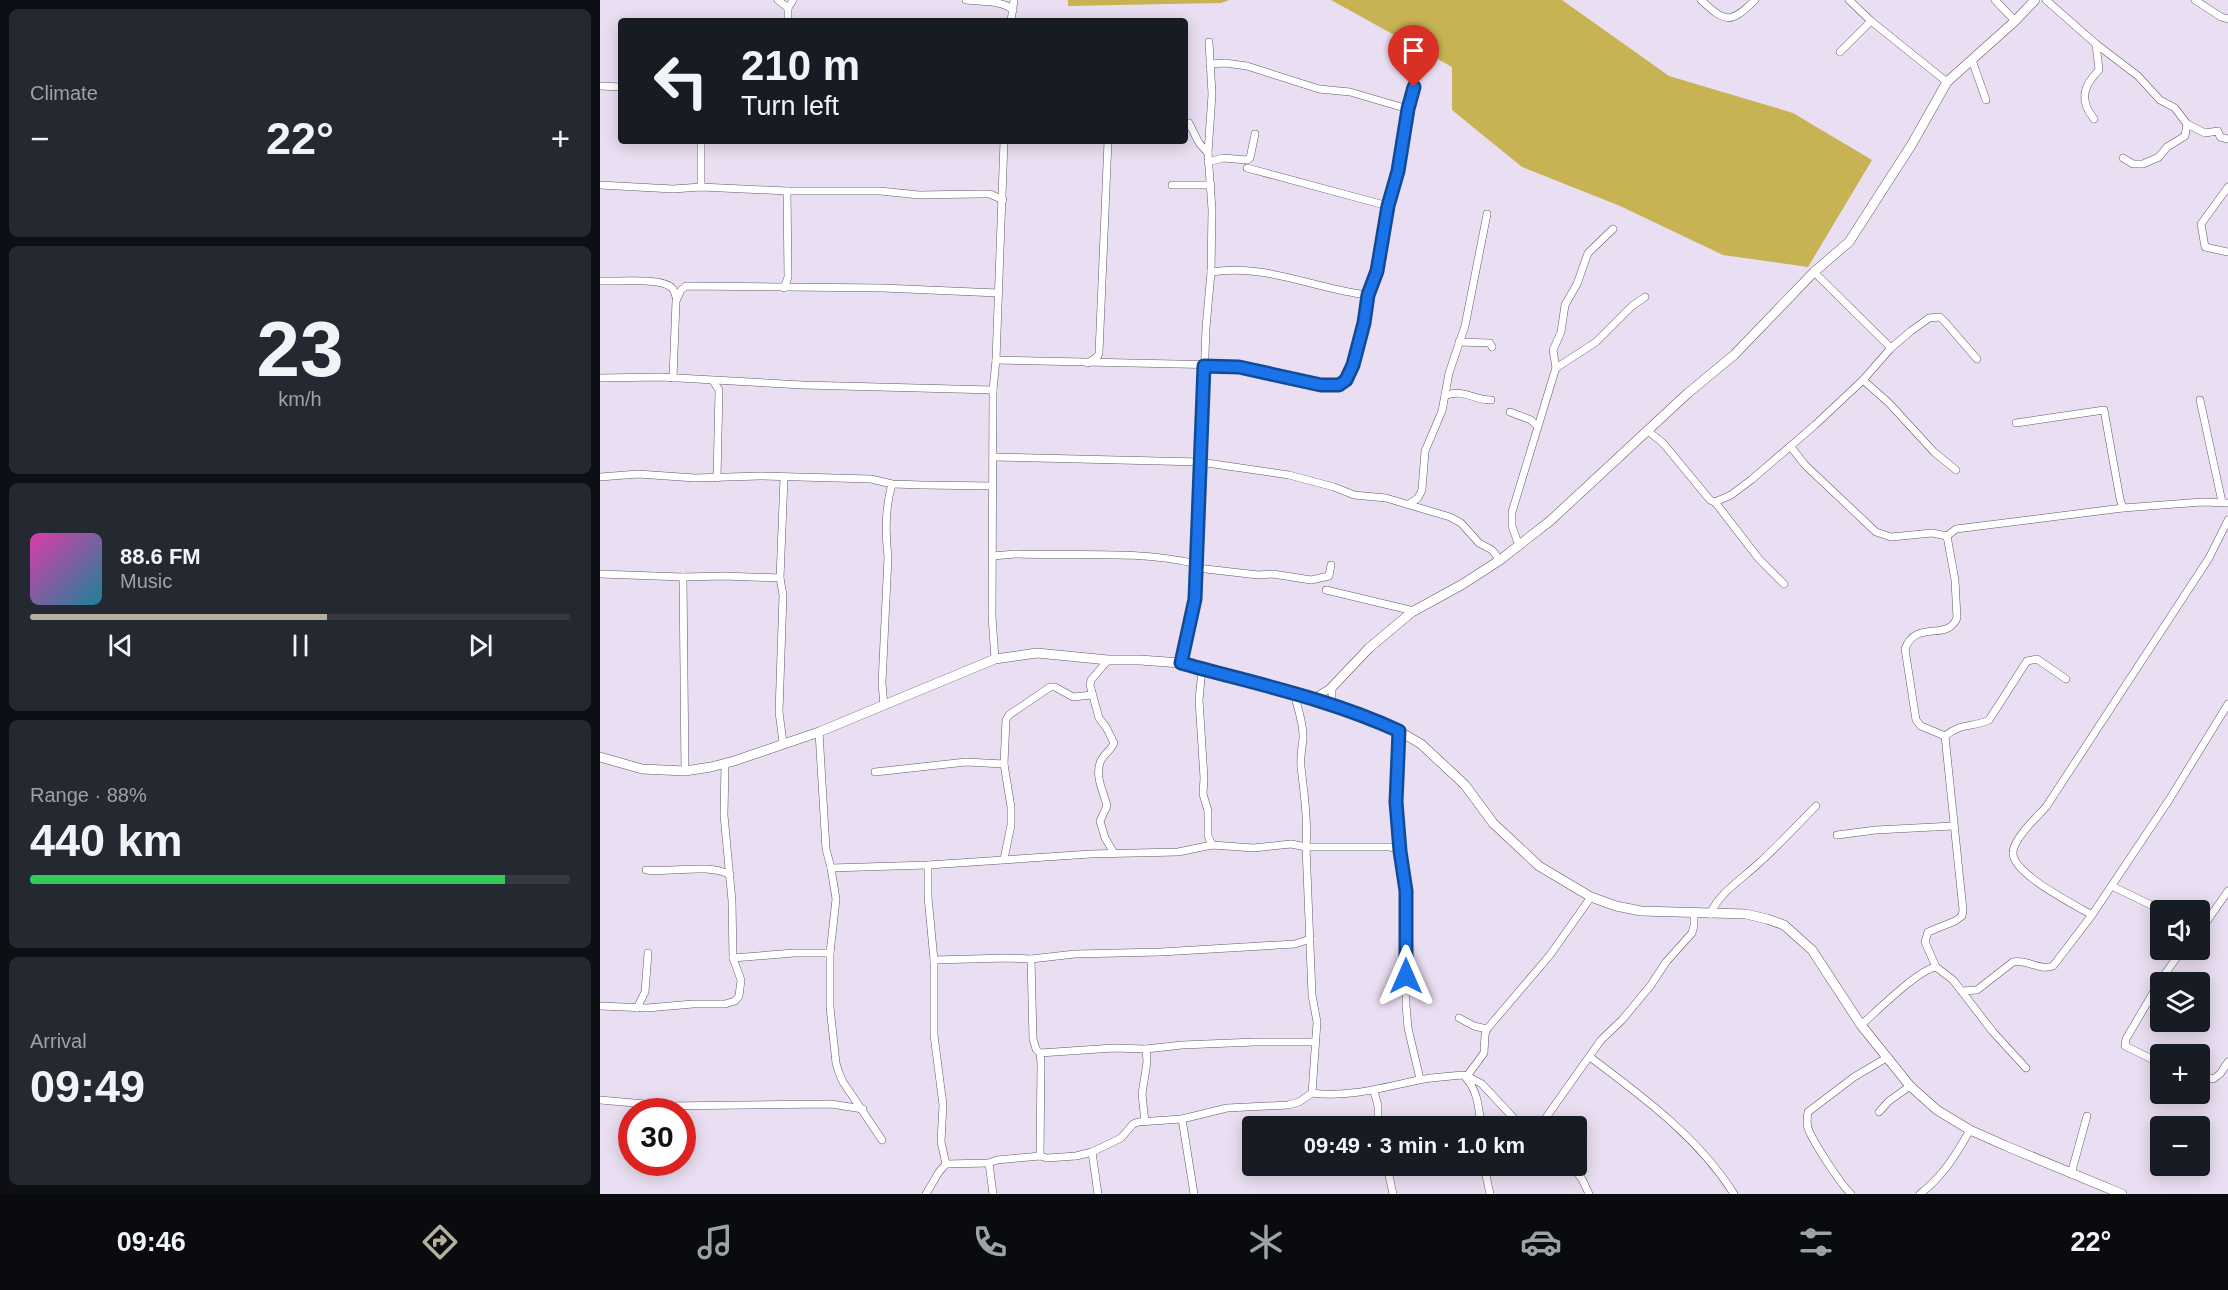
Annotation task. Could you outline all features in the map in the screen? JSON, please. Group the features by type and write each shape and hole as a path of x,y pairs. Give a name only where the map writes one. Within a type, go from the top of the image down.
{"street":[{"path":"778,0 788,8"},
{"path":"788,18 788,8 794,0"},
{"path":"966,0 1008,5 1013,10"},
{"path":"1012,18 1014,0"},
{"path":"1701,0 1723,18 1728,19 1740,14 1755,0"},
{"path":"1849,0 1871,21 1947,82"},
{"path":"1995,0 2015,21"},
{"path":"1314,698 1332,687 1369,648 1414,610 1463,584 1519,546 1734,355 1814,272 1849,242 1912,144 1947,82 2035,0"},
{"path":"2046,0 2096,44 2138,76 2160,100 2175,108 2187,124 2205,133 2218,131 2220,137 2228,139"},
{"path":"2195,0 2228,19"},
{"path":"1840,52 1871,21"},
{"path":"1181,663 1195,599 1204,366 1211,272 1211,185 1208,153 1212,102 1209,42"},
{"path":"2094,119 2088,112 2085,92 2088,82 2099,70 2096,44"},
{"path":"1972,60 1986,100"},
{"path":"1210,64 1225,63 1247,66 1319,89 1350,92 1408,109"},
{"path":"600,86 618,87"},
{"path":"996,360 1239,367 1321,385 1339,385 1346,380 1353,365 1364,323 1368,295 1377,271 1388,206 1398,171 1414,87"},
{"path":"1188,123 1199,143 1208,153"},
{"path":"2123,158 2133,164 2144,164 2159,157 2167,147 2185,136 2187,124"},
{"path":"1208,162 1223,158 1247,160 1250,158 1255,134"},
{"path":"701,144 701,187"},
{"path":"995,659 992,616 993,390 1005,144"},
{"path":"1088,363 1098,356 1099,352 1108,144"},
{"path":"1247,168 1388,206"},
{"path":"600,184 673,189 701,187 787,191 880,191 919,195 990,194 1002,200"},
{"path":"1172,185 1211,185"},
{"path":"2228,187 2201,224 2205,247 2228,252"},
{"path":"784,288 788,278 787,191"},
{"path":"1409,504 1418,498 1422,490 1425,451 1437,426 1446,395 1449,373 1474,283 1487,214"},
{"path":"1519,546 1512,526 1512,512 1556,368 1553,350 1561,332 1565,305 1577,284 1588,253 1613,229"},
{"path":"1211,272 1231,270 1268,273 1348,293 1368,295"},
{"path":"1814,272 1891,348"},
{"path":"600,281 654,282 673,289 676,297 673,378"},
{"path":"676,297 686,286 696,285 728,288 883,288 998,293"},
{"path":"1556,368 1596,342 1632,306 1645,297"},
{"path":"1715,502 1738,490 1791,447 1863,380 1891,348 1933,316 1940,317 1977,359"},
{"path":"1459,342 1490,344 1492,347"},
{"path":"600,378 673,378 726,382 993,390"},
{"path":"1863,380 1889,403 1934,452 1956,470"},
{"path":"713,381 719,390 717,478"},
{"path":"719,390 726,382"},
{"path":"1446,395 1462,392 1480,400 1491,400"},
{"path":"1791,447 1805,465 1876,532 1891,537 1932,534 1947,536 1956,529 2123,508 2225,502 2200,400"},
{"path":"2016,423 2104,410 2123,508"},
{"path":"1510,412 1531,420 1537,426"},
{"path":"1648,431 1663,443 1710,500 1715,502 1760,559 1784,584"},
{"path":"993,457 1200,462 1288,475 1334,487 1354,495 1386,498 1450,517 1461,523 1479,543 1492,550 1500,560"},
{"path":"600,477 639,474 717,478 760,476 871,480 892,484 992,486"},
{"path":"783,743 779,712 783,595 780,578 784,478"},
{"path":"884,706 882,683 888,557 885,538 886,503 892,484"},
{"path":"1418,498 1419,507"},
{"path":"2092,915 2068,902 2021,870 2013,860 2013,850 2018,839 2046,807 2209,558 2228,520"},
{"path":"1945,736 1921,726 1916,720 1905,649 1907,642 1919,632 1944,630 1955,623 1957,618 1955,580 1947,536"},
{"path":"993,556 1015,554 1141,557 1178,560 1197,566 1258,575 1273,574 1311,580 1329,576 1331,565"},
{"path":"600,574 683,578 724,576 780,578"},
{"path":"683,578 685,771"},
{"path":"1326,590 1414,610"},
{"path":"600,757 642,769 685,771 725,763 819,732 995,659 1037,653 1108,660 1181,663 1314,698 1358,713 1399,731 1421,744 1465,785 1493,823 1539,866 1591,897 1616,906 1641,911 1746,914 1784,925 1812,950 1861,1025 1910,1086 1937,1110 1970,1130 2122,1194"},
{"path":"1945,736 1965,724 1980,724 1989,720 2027,661 2037,659 2066,679"},
{"path":"1108,660 1091,680 1092,695 1099,718 1107,727 1114,743 1100,763 1099,775 1100,788 1107,806 1100,821 1105,838 1114,853"},
{"path":"1202,669 1199,700 1203,794 1209,817 1208,836 1212,845"},
{"path":"1004,859 1011,825 1011,807 1004,764 1006,720 1015,710 1050,687 1055,687 1073,697 1092,695"},
{"path":"1332,687 1332,705"},
{"path":"1294,693 1302,728 1300,757 1305,790 1312,995 1317,1023 1312,1093"},
{"path":"1962,991 1977,990 2013,962 2021,961 2043,968 2053,966 2112,886 2169,800 2228,704"},
{"path":"1399,731 1396,802 1406,891 1406,1005 1408,1028 1420,1079"},
{"path":"819,732 826,849 836,899 830,953 831,1026 836,1063 838,1073 882,1140"},
{"path":"1945,736 1953,826 1964,898 1963,910 1962,916 1955,921 1928,932 1925,942 1936,967 1953,980 1993,1032 2026,1068"},
{"path":"875,772 966,762 1004,764"},
{"path":"600,1006 647,1008 725,1004 735,1001 739,996 741,980 733,958 730,874 724,815 725,763"},
{"path":"1710,914 1724,894 1761,862 1816,806"},
{"path":"1837,835 1876,830 1953,826"},
{"path":"1201,848 1208,836"},
{"path":"1391,847 1399,839"},
{"path":"831,868 928,866 1004,859 1167,852 1212,845 1254,848 1291,844 1306,847 1391,847 1400,851"},
{"path":"720,870 729,861"},
{"path":"928,866 928,897 934,960 934,1035 943,1105 941,1142 946,1164"},
{"path":"646,870 662,872 720,870 730,874"},
{"path":"2112,886 2150,905"},
{"path":"2210,917 2228,891"},
{"path":"1464,1076 1484,1053 1487,1029 1550,955 1591,897"},
{"path":"1547,1116 1601,1040 1622,1020 1651,985 1666,962 1692,933 1694,914"},
{"path":"934,960 1030,959 1075,954 1161,952 1295,944 1310,939"},
{"path":"733,958 794,952 830,953"},
{"path":"637,1008 643,1000 648,953"},
{"path":"1030,959 1033,1039 1040,1053 1040,1156"},
{"path":"2150,1058 2125,1046 2126,1039 2176,960"},
{"path":"1861,1025 1913,981 1930,968 1936,967"},
{"path":"643,1000 647,1008"},
{"path":"1458,1018 1474,1026 1487,1029"},
{"path":"1040,1053 1114,1048 1146,1049 1182,1045 1315,1042"},
{"path":"1145,1122 1142,1094 1147,1062 1146,1049"},
{"path":"1590,1057 1691,1139 1720,1173 1734,1194"},
{"path":"1851,1194 1827,1161 1809,1130 1808,1112 1854,1077 1888,1057"},
{"path":"2210,1078 2220,1074 2228,1062"},
{"path":"1464,1076 1475,1095 1480,1116"},
{"path":"926,1194 946,1164 989,1163 997,1160 1040,1156 1060,1158 1092,1152 1126,1135 1133,1124 1182,1119 1227,1108 1288,1105 1299,1102 1312,1093 1337,1095 1360,1090 1374,1090 1420,1079 1464,1076 1482,1084 1512,1116"},
{"path":"1879,1112 1889,1101 1910,1086"},
{"path":"1374,1090 1378,1116"},
{"path":"600,1100 668,1106 831,1104 863,1109"},
{"path":"2071,1174 2087,1116"},
{"path":"1182,1119 1194,1194"},
{"path":"1920,1194 1945,1171 1970,1130"},
{"path":"1092,1152 1098,1194"},
{"path":"989,1163 993,1194"},
{"path":"1389,1176 1393,1194"},
{"path":"1486,1176 1490,1194"},
{"path":"1580,1176 1589,1194"}],"shaded area":[{"path":"1068,0 1229,0 1221,3 1068,6"},
{"path":"1331,0 1562,0 1669,76 1793,113 1872,160 1808,267 1723,255 1620,206 1522,167 1452,110 1452,67"}],"route":[{"path":"1406,976 1406,891 1396,802 1399,731 1358,713 1314,698 1181,663 1195,599 1204,366 1239,367 1330,386 1339,385 1346,380 1353,365 1364,323 1368,295 1377,271 1388,206 1398,171 1414,87"}]}
